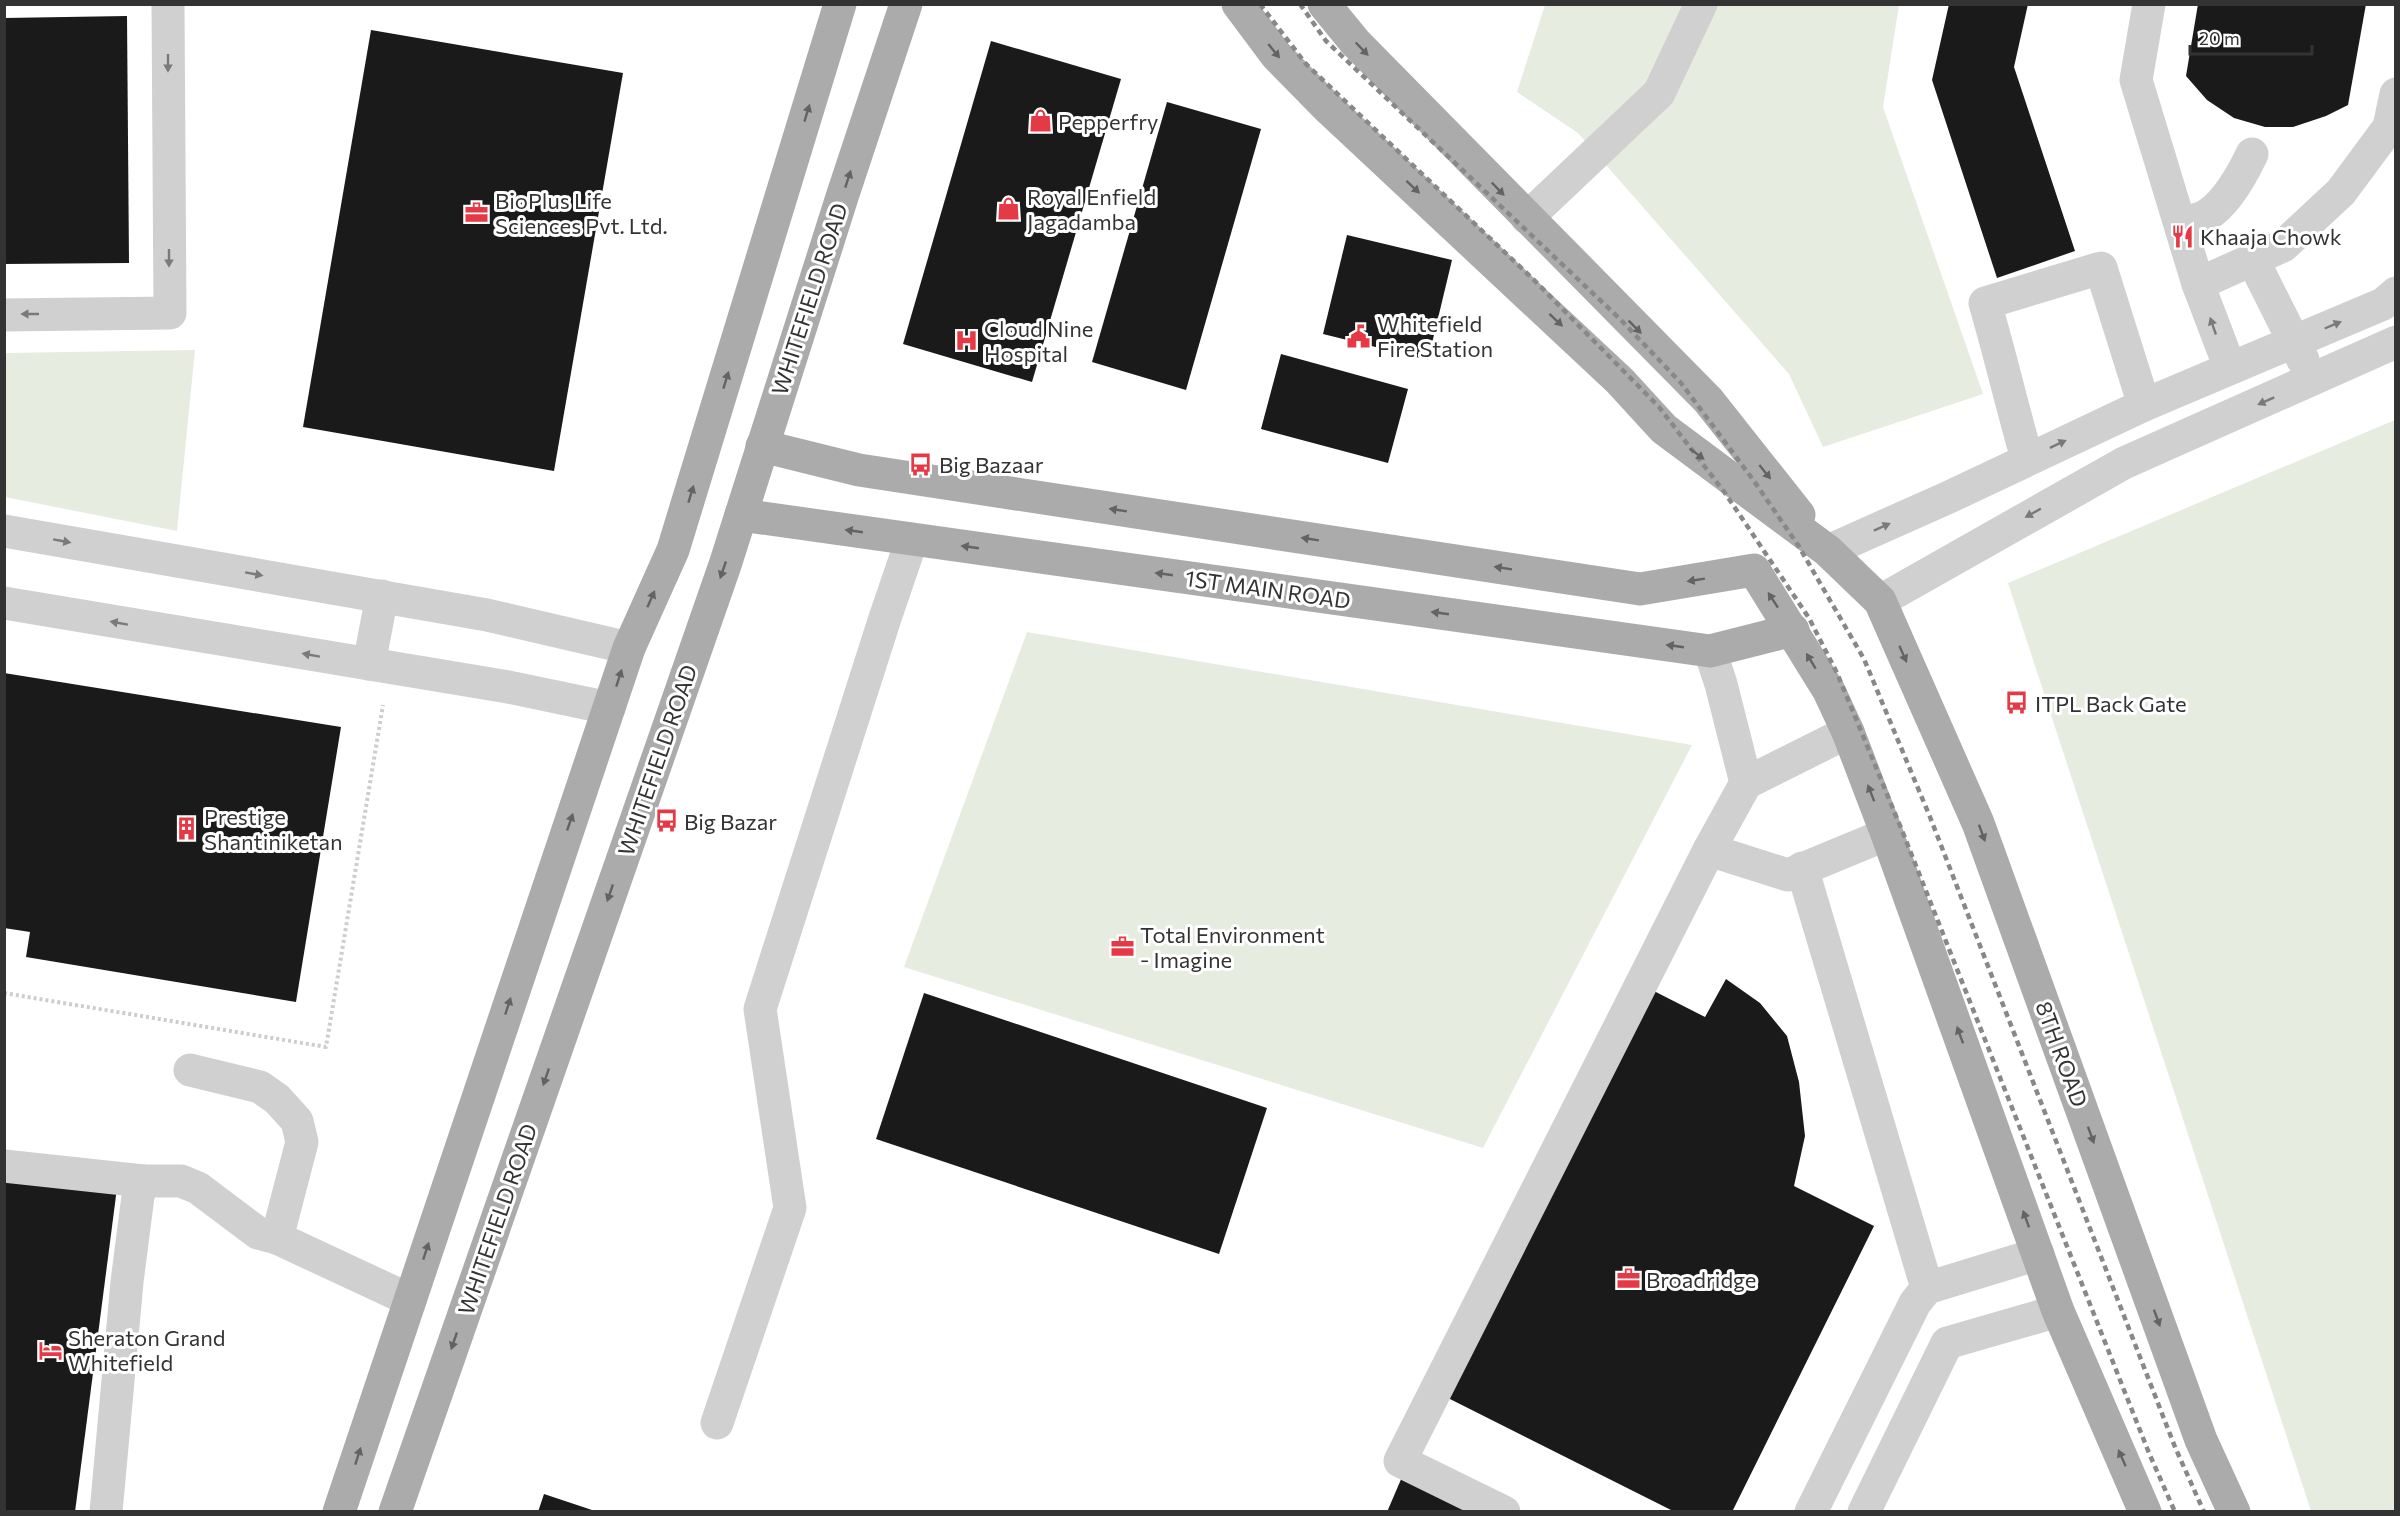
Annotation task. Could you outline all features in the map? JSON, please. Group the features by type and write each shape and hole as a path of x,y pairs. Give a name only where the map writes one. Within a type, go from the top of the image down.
{"main road":[{"path":"339,1512 629,648 673,550 840,4"},
{"name":"WHITEFIELD ROAD","path":"395,1512 741,515 906,4"},
{"path":"1238,4 1276,55 1327,108 1620,381 1664,429 1828,551 1880,601"},
{"path":"1324,4 1355,42 1708,400 1828,551"},
{"path":"762,446 859,470 1640,589 1754,570 1829,691 1848,732 1887,834 2058,1311 2145,1512"},
{"name":"1ST MAIN ROAD","path":"741,515 1710,651 1793,630"},
{"name":"8TH ROAD","path":"1880,601 1978,823 2201,1440 2234,1512"}],"street":[{"path":"4,315 170,313 168,4"},
{"path":"1527,218 1659,93 1701,4"},
{"path":"2149,4 2136,80 2198,284 2230,368"},
{"path":"2198,284 2283,246 2341,192 2389,127 2396,94"},
{"path":"2180,224 2206,216 2217,207 2242,174 2252,154"},
{"path":"2253,260 2313,380"},
{"path":"2028,458 1985,303 2101,268 2144,405"},
{"path":"1828,551 2144,405 2383,304 2396,293"},
{"path":"1880,601 2124,463 2396,342"},
{"path":"4,531 520,621 629,648"},
{"path":"717,1423 790,1208 760,1010 912,539"},
{"path":"369,664 382,596"},
{"path":"4,603 508,687 609,708"},
{"path":"1710,651 1721,684 1746,783"},
{"path":"1504,1512 1400,1461 1709,850 1746,783 1848,732"},
{"path":"1709,850 1788,875 1887,834"},
{"path":"1802,868 1927,1288"},
{"path":"190,1070 261,1087 277,1099 297,1120 302,1142 277,1238"},
{"path":"4,1166 143,1181 181,1181 198,1188 258,1233 277,1238 410,1300"},
{"path":"106,1512 127,1282 138,1196 143,1181"},
{"path":"1811,1512 1915,1303 1927,1288 2038,1254"},
{"path":"1864,1512 1947,1343 2058,1311"}],"path":[{"path":"4,993 326,1047 383,704 372,702"}],"shaded area":[{"path":"1545,5 1899,5 1883,107 1983,394 1823,447 1789,374 1578,133 1517,92"},
{"path":"195,350 177,531 5,497 5,353"},
{"path":"2395,420 2395,1511 2311,1511 2008,583"},
{"path":"1027,632 1692,745 1483,1148 904,967"}],"building":[{"path":"1949,4 2028,4 2014,67 2075,251 1997,278 1932,80"},
{"path":"2198,4 2366,4 2348,105 2326,116 2293,127 2265,127 2234,118 2207,100 2186,76"},
{"path":"127,16 129,263 4,264 4,18"},
{"path":"371,30 623,73 554,471 303,427"},
{"path":"991,41 1121,79 1032,382 903,344"},
{"path":"1167,102 1261,129 1186,390 1092,362"},
{"path":"1347,235 1452,260 1428,360 1323,334"},
{"path":"1281,354 1408,389 1388,463 1261,429"},
{"name":"Prestige Shantiniketan","path":"4,673 341,727 296,1002 26,957 30,932 4,928"},
{"path":"1726,979 1760,1003 1787,1036 1799,1082 1805,1136 1794,1186 1874,1226 1732,1512 1675,1512 1440,1394 1648,988 1705,1017"},
{"path":"924,993 1267,1108 1219,1254 876,1139"},
{"name":"Sheraton Grand Whitefield","path":"4,1174 117,1188 75,1512 4,1512"},
{"path":"1405,1470 1488,1512 1387,1512"},
{"path":"544,1494 595,1511 595,1512 538,1512"}],"railway":[{"path":"1260,4 1306,64 1534,280 1659,407 1725,493 1809,618 1837,673 1901,828 2149,1453 2175,1512"},
{"path":"1300,4 1326,41 1619,318 1681,383 1754,481 1798,545 1864,659 1930,817 2175,1447 2204,1512"}],"place":[{"name":"Pepperfry","path":"1040,121"},
{"name":"Royal Enfield Jagadamba","path":"1009,209"},
{"name":"BioPlus Life Sciences Pvt. Ltd.","path":"477,213"},
{"name":"Khaaja Chowk","path":"2182,236"},
{"name":"Whitefield Fire Station","path":"1359,336"},
{"name":"Cloud Nine Hospital","path":"966,341"},
{"name":"Big Bazaar","path":"921,464"},
{"name":"ITPL Back Gate","path":"2017,703"},
{"name":"Big Bazar","path":"666,821"},
{"name":"Prestige Shantiniketan","path":"186,829"},
{"name":"Total Environment - Imagine","path":"1122,947"},
{"name":"Broadridge","path":"1628,1279"},
{"name":"Sheraton Grand Whitefield","path":"50,1350"}]}
